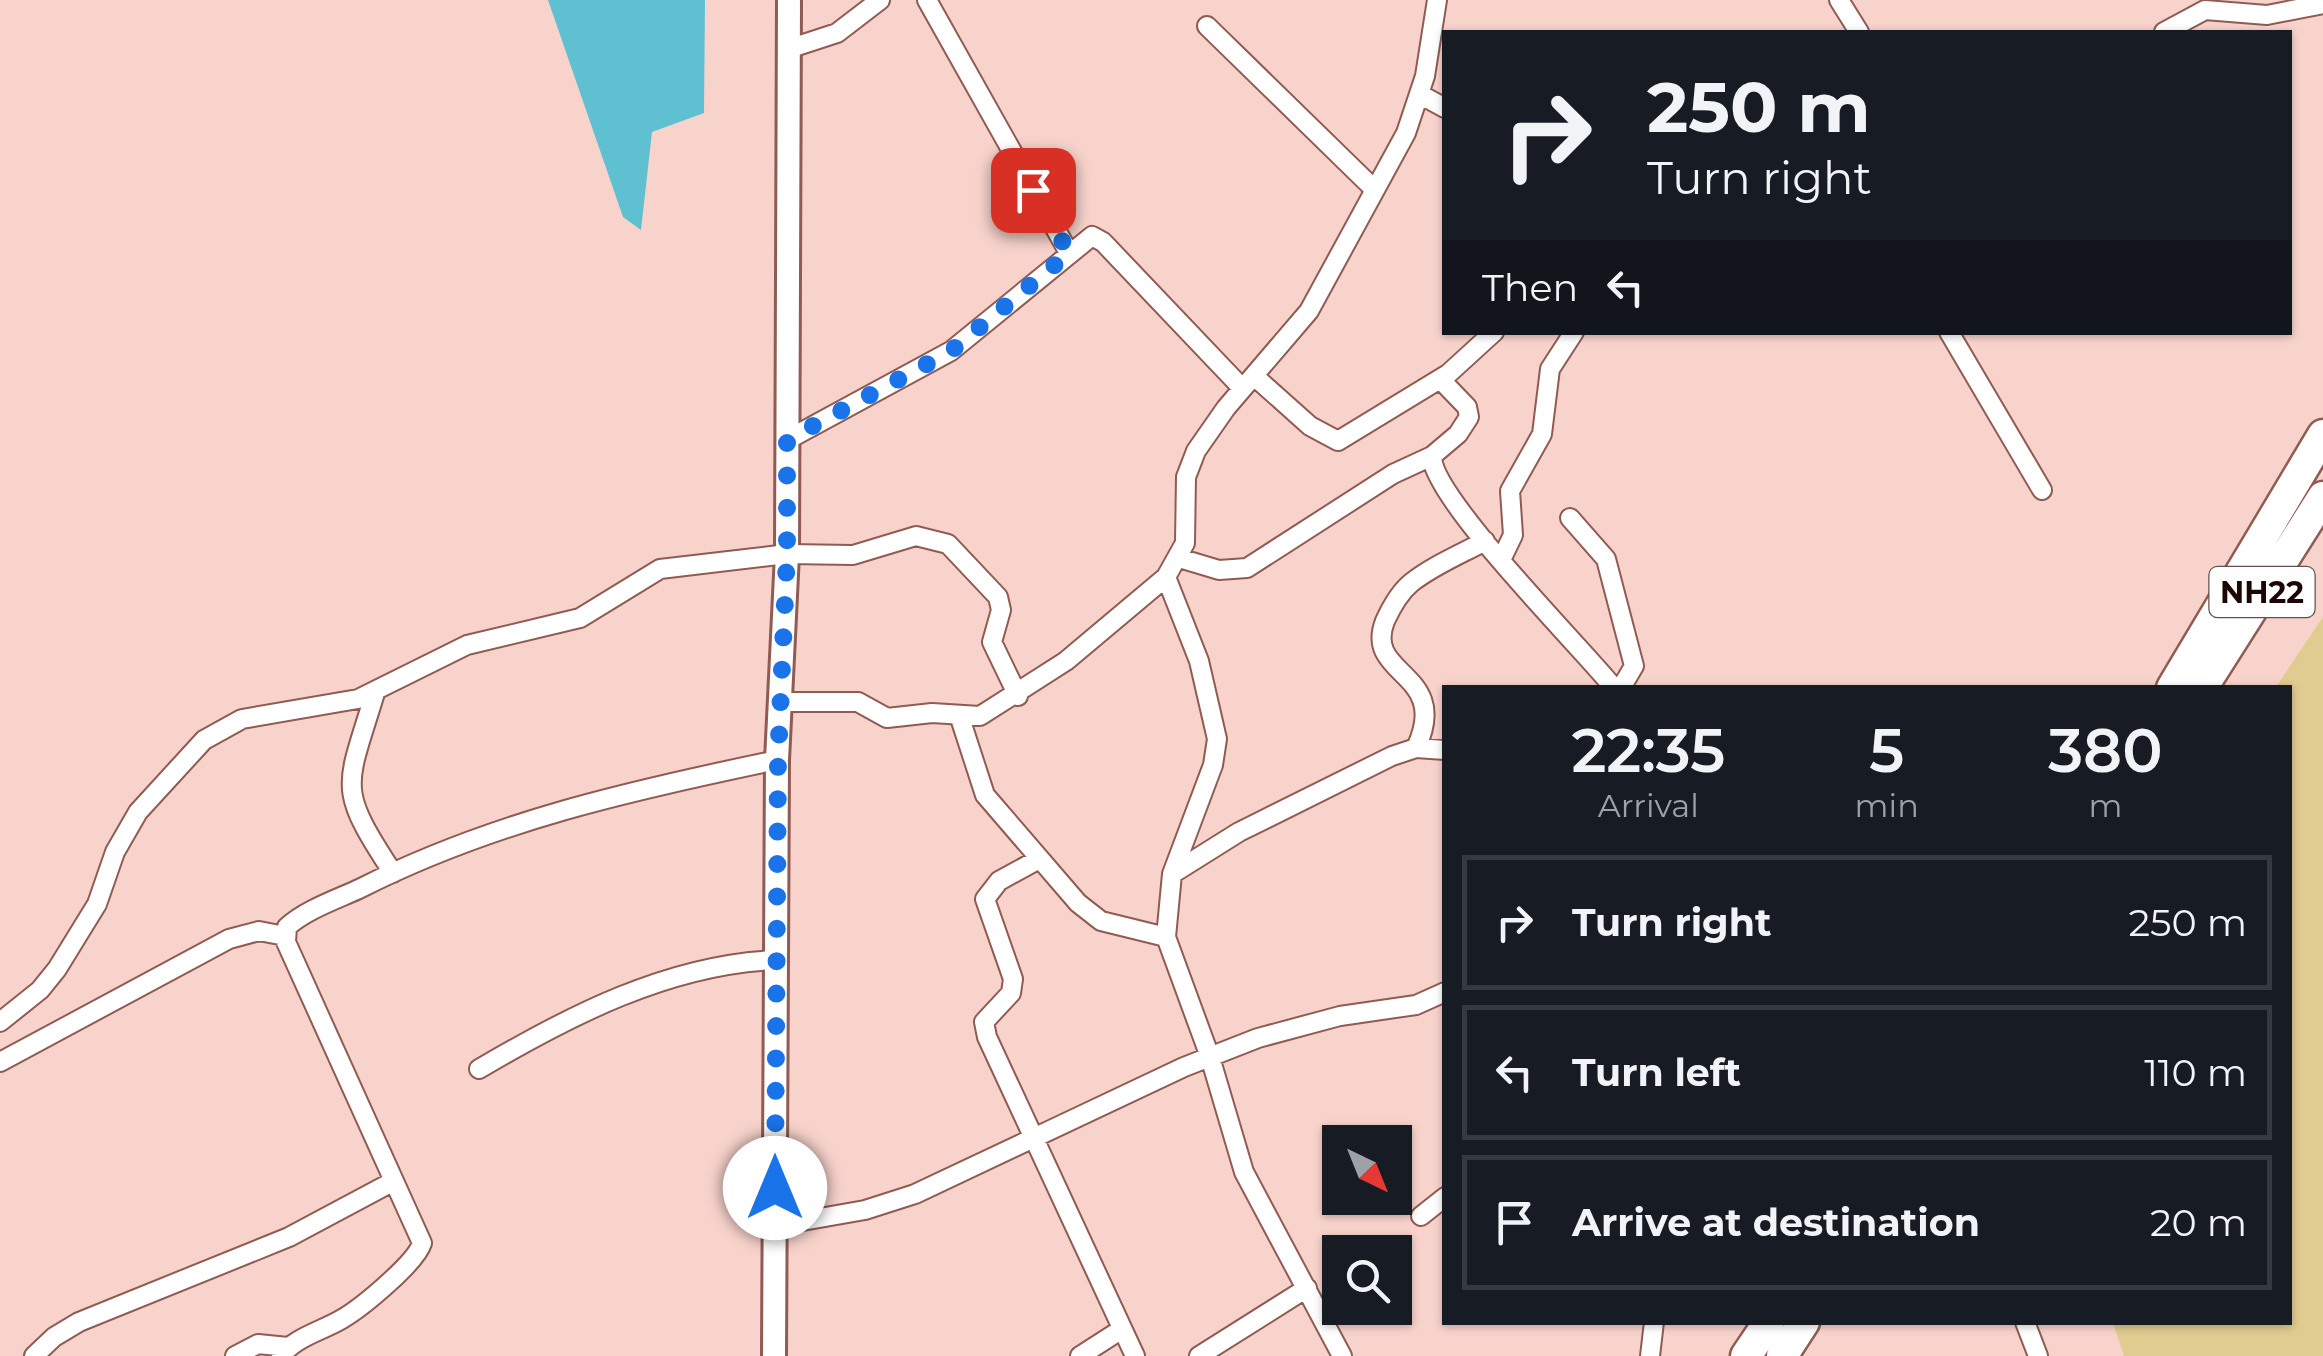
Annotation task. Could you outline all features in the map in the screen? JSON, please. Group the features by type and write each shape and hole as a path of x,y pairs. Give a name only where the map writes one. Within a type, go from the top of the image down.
{"main road":[{"path":"2174,685 2323,434"},
{"name":"NH22","path":"2204,685 2323,496"},
{"path":"1746,1356 1767,1325"},
{"path":"1782,1356 1802,1325"}],"street":[{"path":"774,1356 778,702 787,554 789,0"},
{"path":"788,50 837,33 880,0"},
{"path":"927,0 1069,253"},
{"path":"778,702 858,702 886,718 932,713 960,718 980,716 1018,696 1166,577 1185,543 1189,466 1248,382 1308,311 1374,190 1420,95 1437,0"},
{"path":"1839,0 1857,30"},
{"path":"2168,30 2205,10 2267,14 2323,4"},
{"path":"1207,26 1374,190"},
{"path":"1420,95 1442,106"},
{"path":"787,440 951,351 1086,238 1097,236 1248,382 1338,441 1440,379 1491,335"},
{"path":"1501,560 1513,535 1510,492 1542,434 1550,369 1572,335"},
{"path":"1951,335 2042,490"},
{"path":"1179,558 1219,570 1246,568 1393,474 1432,456 1458,434 1470,417 1467,407 1440,379"},
{"path":"1432,456 1440,480 1485,541 1615,685"},
{"path":"1570,518 1608,566 1634,666 1620,685"},
{"path":"0,1022 40,990 56,969 97,904 126,830 204,740 242,719 338,704 375,693 467,645 580,618 660,568 787,554 852,555 916,536 948,544 998,597 1000,610 992,642 1018,696"},
{"path":"1416,748 1427,724 1427,712 1418,690 1382,649 1379,636 1410,583 1485,541"},
{"path":"1166,577 1208,691 1217,739 1213,765 1172,874 1166,938 1210,1057 1244,1172 1342,1356"},
{"path":"375,693 348,793 356,818 393,873"},
{"path":"960,718 985,795 1078,903 1102,921 1166,938"},
{"path":"1172,874 1239,832 1416,748 1442,750"},
{"path":"285,936 295,921 470,840 598,798 778,760"},
{"path":"1039,859 998,881 985,899 1013,980 1011,993 984,1022 987,1037 1135,1356"},
{"path":"0,1062 229,939 259,931 285,936"},
{"path":"234,1356 258,1344 285,1351 350,1314 419,1252 421,1238 285,936"},
{"path":"479,1069 572,1016 700,970 735,962 776,960"},
{"path":"774,1226 892,1203 1210,1057 1298,1025 1416,1006 1442,993"},
{"path":"34,1356 54,1336 79,1322 289,1237 394,1181"},
{"path":"1422,1216 1442,1199"},
{"path":"1198,1356 1307,1288"},
{"path":"1650,1356 1654,1325"},
{"path":"2026,1325 2038,1356"},
{"path":"1080,1356 1122,1329"}],"shaded area":[{"path":"2323,617 2323,1356 2124,1356 2114,1325 2292,1325 2292,685 2277,685"}],"water":[{"path":"548,0 705,0 704,113 652,132 641,230 623,217"}],"route":[{"path":"775,1188 778,702 787,554 787,440 951,351 1069,253 1033,190"}]}
